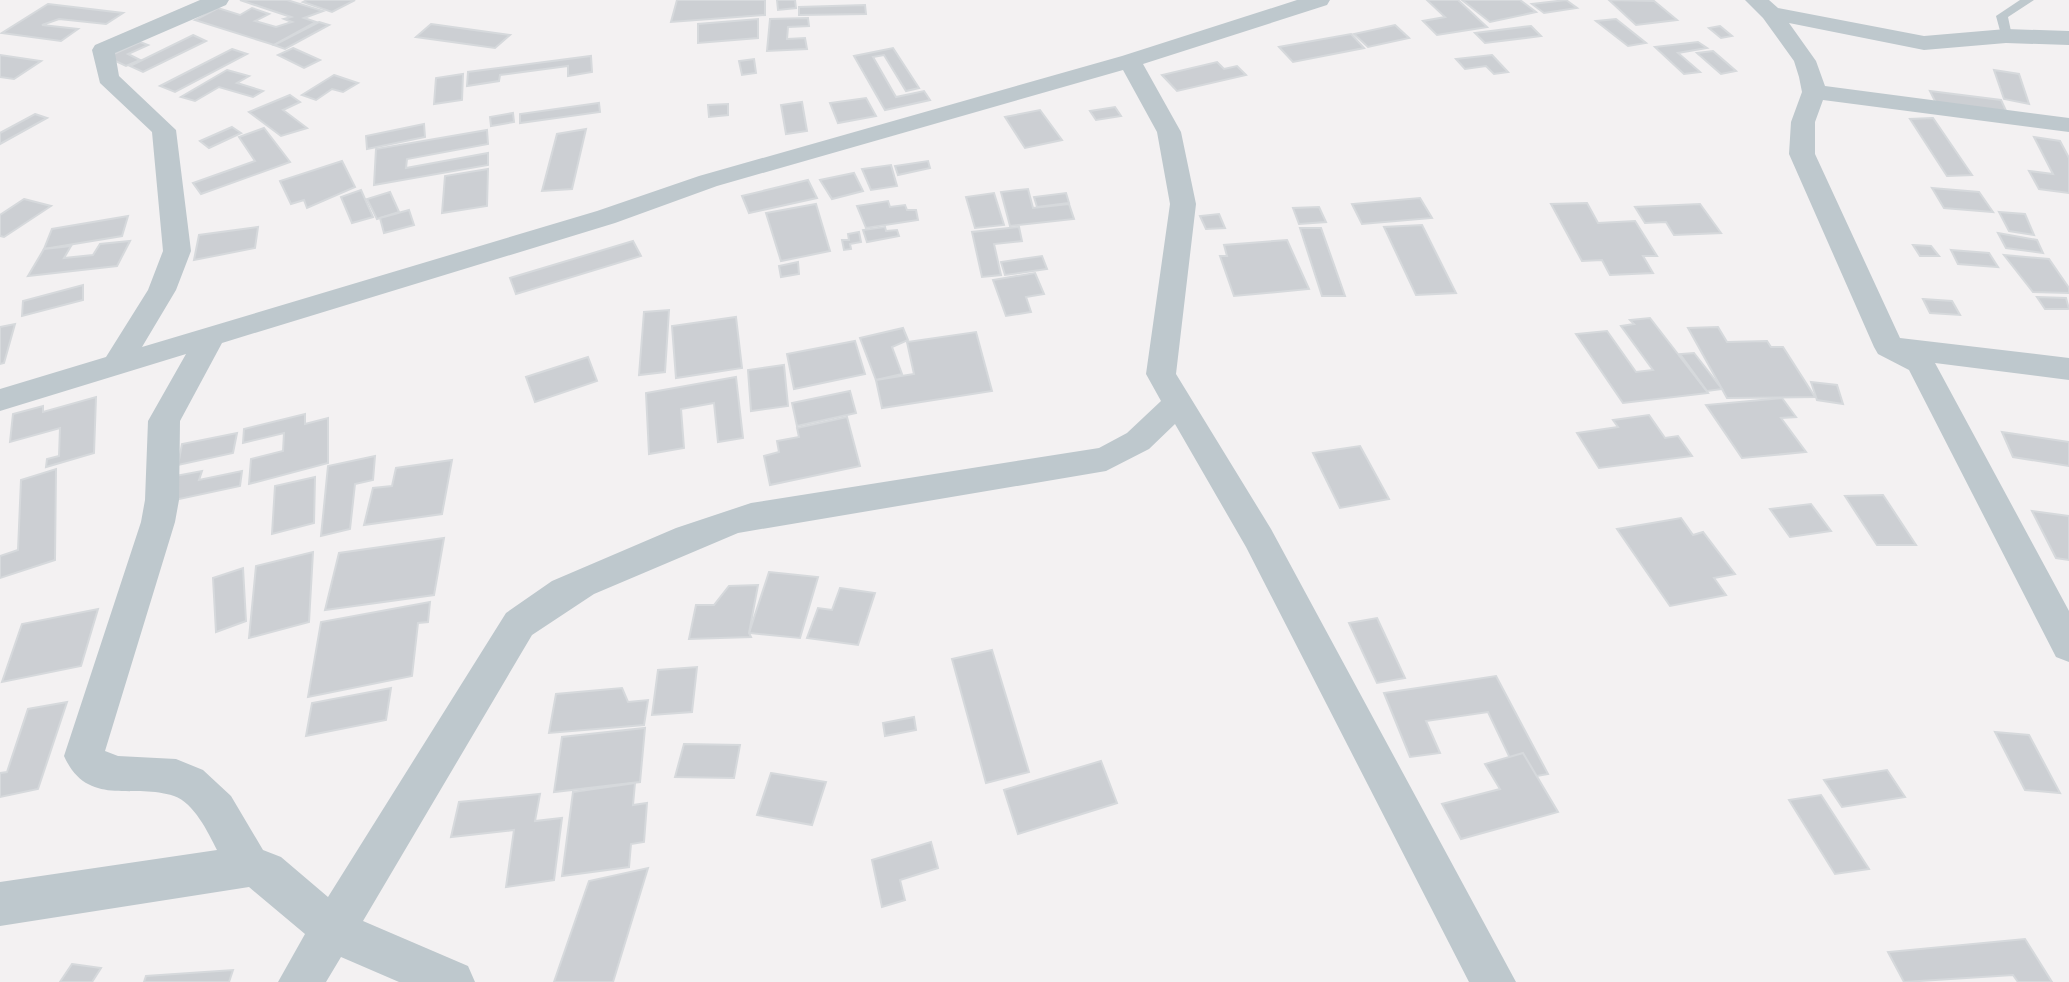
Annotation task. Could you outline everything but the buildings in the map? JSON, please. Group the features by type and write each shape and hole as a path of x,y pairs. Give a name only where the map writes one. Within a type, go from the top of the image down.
{"street":[{"path":"116,367 162,290 177,251 164,130 108,78 103,50 218,0"},
{"path":"0,400 116,367 426,269 606,217 708,181 1130,61 1319,0"},
{"path":"1764,7 1903,41 1940,43 2006,36 2069,38"},
{"path":"1764,7 1805,61 1814,92 1803,122 1802,154 1889,347 1920,363 2069,646"},
{"path":"1130,61 1170,132 1183,204 1161,374 1259,540 1493,982"},
{"path":"1814,92 2069,125"},
{"path":"210,338 164,421 162,500 158,522 84,756 91,767 104,772 171,778 189,783 218,814 249,866"},
{"path":"1889,347 2069,369"},
{"path":"301,982 519,624 545,601 575,584 684,539 751,516 1106,459 1138,441 1178,403"},
{"path":"0,904 249,866 266,872 334,931 452,982"}],"lane":[{"path":"2006,36 2003,16 2028,0"}]}
